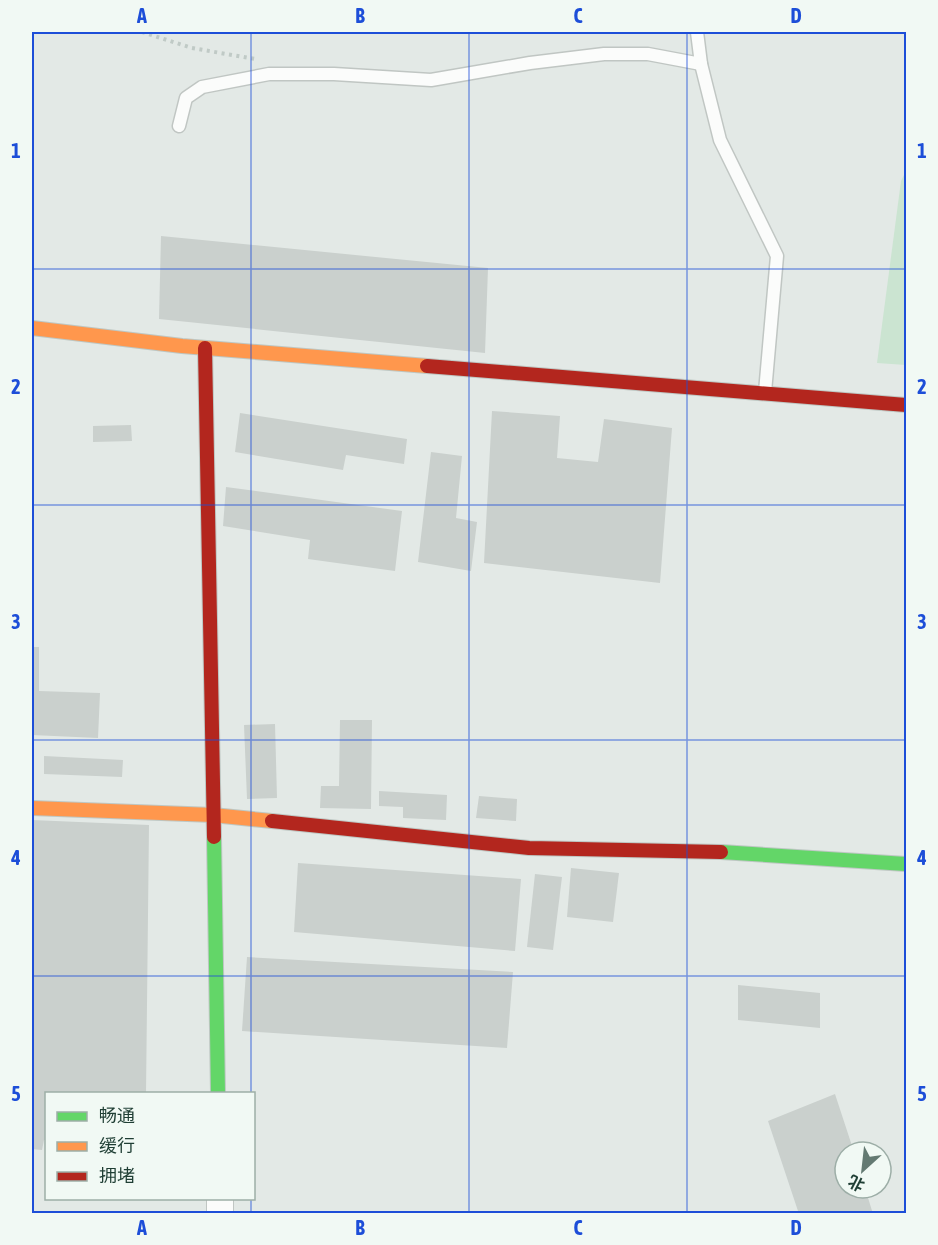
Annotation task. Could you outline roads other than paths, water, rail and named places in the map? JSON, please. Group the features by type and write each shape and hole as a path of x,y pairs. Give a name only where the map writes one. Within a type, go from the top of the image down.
{"street":[{"path":"32,328 205,348 906,405"},
{"path":"205,348 218,1092"},
{"path":"32,808 213,814 529,848 716,852 906,864"}],"lane":[{"path":"697,32 700,64 720,140 777,256 765,393"},
{"path":"179,126 186,98 202,87 269,74 334,74 432,80 530,63 604,54 648,54 700,64"}]}
